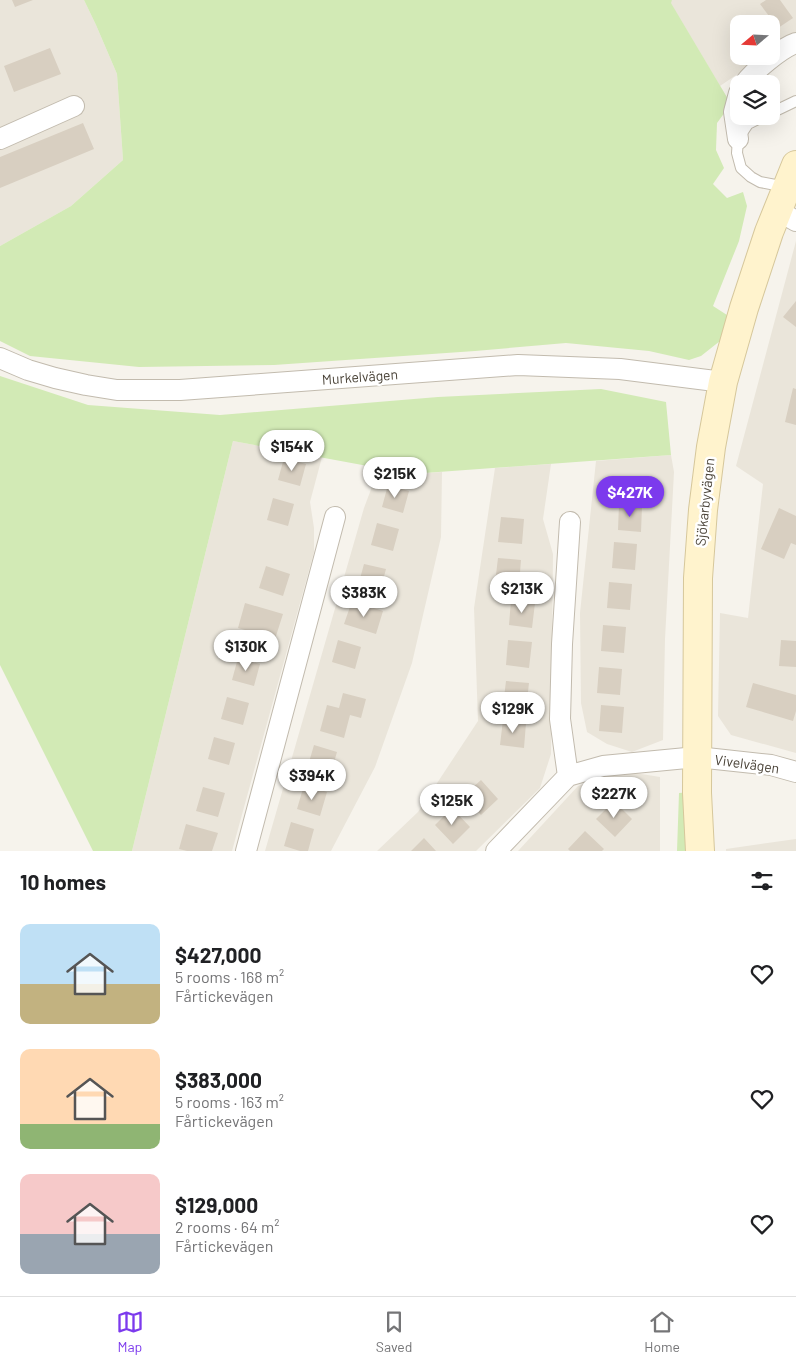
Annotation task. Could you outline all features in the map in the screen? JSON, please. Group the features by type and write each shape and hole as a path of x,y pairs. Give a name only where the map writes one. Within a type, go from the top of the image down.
{"street":[{"path":"752,75 790,45 796,43"},
{"path":"0,139 74,106"},
{"path":"736,125 738,139"},
{"name":"Sjökarbyvägen","path":"700,851 697,757 698,578 711,446 723,382 744,308 789,196"},
{"name":"Murkelvägen","path":"0,358 28,370 56,378 117,390 180,390 518,365 620,369 723,382"},
{"path":"246,851 335,517"},
{"path":"496,851 568,776 560,719 562,644 570,522"},
{"name":"Vivelvägen","path":"568,776 603,766 697,757 771,765 796,772"}],"lane":[{"path":"780,109 796,101"},
{"path":"747,125 738,139 737,153 741,168 751,177 789,196"}],"shaded area":[{"path":"0,0 84,0 117,74 123,160 71,206 0,246"},
{"path":"672,0 796,0 796,37 780,47 780,15 730,15 730,65 751,65 736,75 730,75 730,79 720,86 670,2"},
{"path":"796,241 796,753 731,735 718,716 720,613 748,618 763,484 736,466"},
{"path":"233,441 322,457 310,502 314,528 314,552 232,851 132,851"},
{"path":"671,455 674,472 665,639 663,740 632,752 607,744 587,732 581,703 580,613 596,461"},
{"path":"551,464 543,519 553,554 551,754 540,788 476,851 377,851 418,812 478,721 474,608 495,468"},
{"path":"379,468 411,474 442,472 441,537 412,663 375,767 331,851 265,851 364,508"},
{"path":"623,771 660,777 660,851 518,851 578,786"},
{"path":"796,839 796,851 726,851 726,849"}],"green space":[{"path":"84,0 672,0 671,3 730,102 730,105 717,123 716,150 724,168 713,184 727,198 743,192 747,206 739,241 713,306 727,315 720,341 701,356 689,360 649,351 566,343 274,365 139,367 30,356 0,341 0,246 71,206 123,160 117,74"},
{"path":"0,376 88,405 220,415 438,397 601,389 666,402 671,455 411,474 233,441 132,851 93,851 0,665"},
{"path":"691,792 693,851 677,851 679,793"}],"building":[{"path":"12,0 33,0 15,7"},
{"path":"766,0 780,0 793,18 780,27 780,15 768,15 760,4"},
{"path":"50,48 61,74 14,92 4,66"},
{"path":"83,123 94,149 0,188 0,157"},
{"path":"796,301 796,327 783,317"},
{"path":"793,388 796,389 796,425 785,422"},
{"path":"284,458 306,464 300,486 278,480"},
{"path":"388,485 409,491 403,513 382,507"},
{"path":"273,498 294,504 288,526 267,520"},
{"path":"619,504 642,506 641,532 618,530"},
{"path":"779,508 796,516 796,545 791,543 784,559 761,549"},
{"path":"501,517 524,519 522,544 498,542"},
{"path":"377,523 399,529 393,551 371,545"},
{"path":"614,542 637,544 635,570 612,568"},
{"path":"498,558 521,560 519,585 495,583"},
{"path":"364,564 386,569 380,592 358,586"},
{"path":"266,566 290,574 283,596 259,588"},
{"path":"609,582 632,584 630,610 607,608"},
{"path":"511,600 535,603 532,628 509,625"},
{"path":"352,601 383,611 376,634 344,624"},
{"path":"245,603 283,614 275,639 238,628"},
{"path":"603,625 626,627 624,653 601,651"},
{"path":"338,640 361,647 355,669 332,662"},
{"path":"508,640 532,642 529,668 506,665"},
{"path":"781,640 796,641 796,667 779,666"},
{"path":"238,658 260,664 254,686 232,680"},
{"path":"599,667 622,669 620,695 597,693"},
{"path":"506,681 529,683 526,709 503,706"},
{"path":"753,683 796,695 796,711 793,721 746,707"},
{"path":"343,693 366,699 361,718 350,715 344,738 320,731 327,705 339,708"},
{"path":"227,697 249,703 243,725 221,719"},
{"path":"601,705 624,707 622,733 599,731"},
{"path":"503,720 526,723 524,748 500,745"},
{"path":"214,737 235,743 229,765 208,759"},
{"path":"314,745 337,752 330,776 307,769"},
{"path":"481,780 498,799 481,815 463,796"},
{"path":"304,785 327,792 320,816 297,809"},
{"path":"203,787 225,793 218,817 196,811"},
{"path":"614,801 632,819 615,837 596,819"},
{"path":"452,808 470,827 453,844 435,825"},
{"path":"291,822 314,829 308,851 300,851 284,846"},
{"path":"186,824 218,833 212,851 187,851 179,849"},
{"path":"585,831 604,849 602,851 570,851 568,849"},
{"path":"424,838 436,851 411,851"}]}
